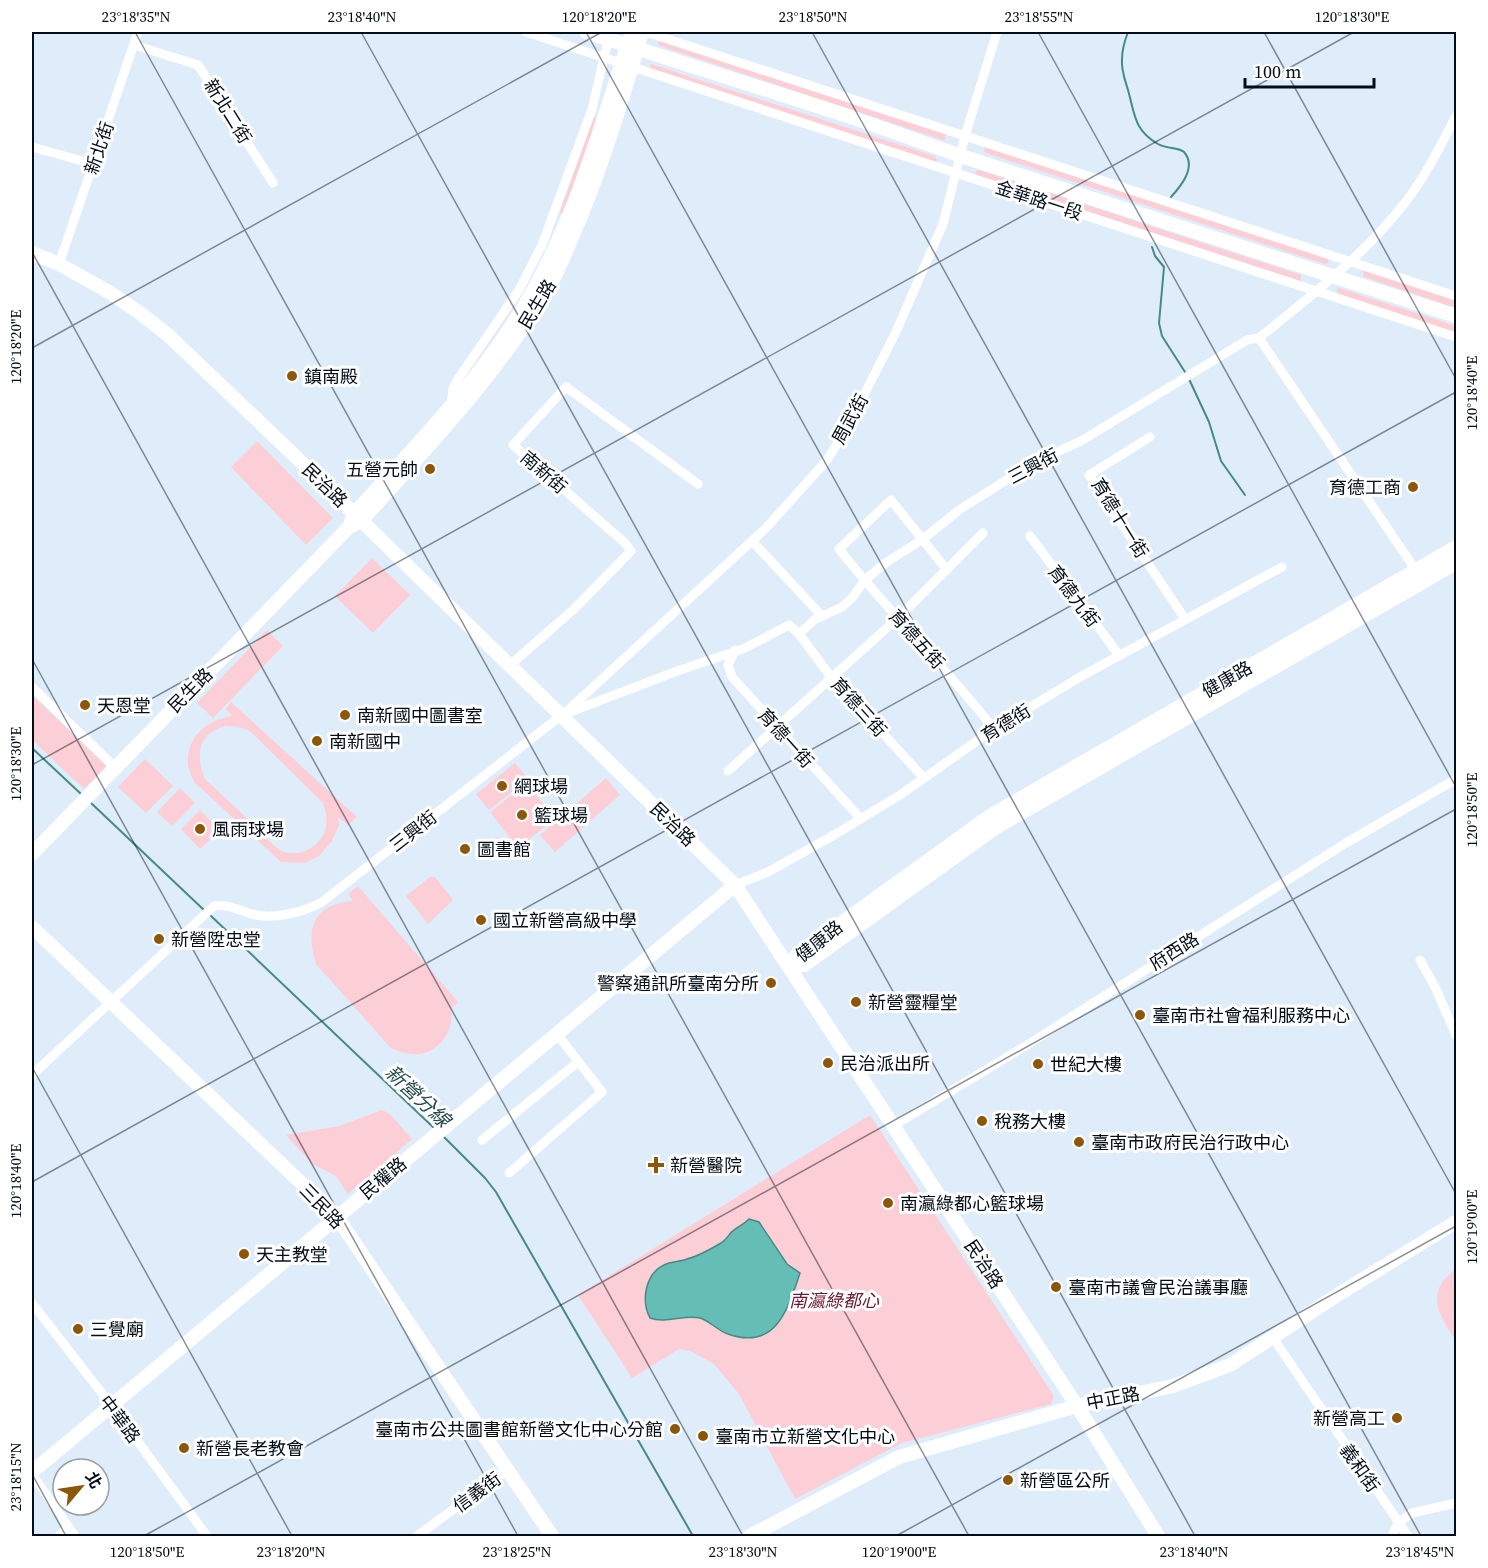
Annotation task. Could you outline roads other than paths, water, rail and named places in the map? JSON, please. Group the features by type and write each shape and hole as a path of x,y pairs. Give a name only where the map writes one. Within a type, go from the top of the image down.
{"street":[{"name":"新北街","path":"59,264 138,32"},
{"name":"金華路一段","path":"526,32 1456,337"},
{"name":"金華路一段","path":"586,32 632,41 961,156 1456,316"},
{"name":"民生路","path":"32,854 454,417 527,324 550,285 587,203 632,41 644,32"},
{"path":"644,32 915,118 1456,296"},
{"name":"周武街","path":"562,715 767,527 827,460 847,428 895,334 943,224 965,136 997,32"},
{"name":"民生路","path":"451,406 453,388 458,379 519,290 542,245 592,109 609,35"},
{"name":"新北二街","path":"134,45 198,65 273,183"},
{"name":"民生路","path":"355,520 486,363 516,320 555,250 627,64"},
{"name":"三興街","path":"32,1075 214,906 223,905 268,916 306,909 322,902 562,715 735,650 743,649 789,625 799,634 814,620 842,607 864,581 884,564 923,539 959,510 1025,468 1081,441 1248,340 1259,338 1353,261 1386,226 1409,198 1456,116"},
{"path":"32,147 93,164"},
{"name":"民治路","path":"32,253 59,264 109,292 168,335 355,520 562,715 735,885 1077,1406 1158,1536"},
{"path":"1259,338 1419,576"},
{"name":"南新街","path":"510,666 573,610 631,551 625,543 513,445 566,387 698,484"},
{"name":"育德十一街","path":"1150,437 1089,475 1185,619"},
{"name":"育德五街","path":"923,539 891,500 839,549 864,581 965,692 994,729"},
{"path":"728,771 898,617 983,533"},
{"name":"育德九街","path":"1030,536 1119,655"},
{"path":"923,539 947,570"},
{"path":"752,541 822,616"},
{"name":"健康路","path":"789,966 804,965 1029,802 1419,576 1456,547"},
{"name":"健康路","path":"1419,576 1456,563"},
{"name":"育德街","path":"735,885 768,872 861,819 900,795 994,729 1119,655 1282,567"},
{"name":"育德三街","path":"799,634 831,677 923,777"},
{"name":"育德一街","path":"735,650 728,665 732,677 861,819"},
{"path":"32,687 116,768"},
{"name":"府西路","path":"893,1125 1027,1045 1336,849 1456,779"},
{"name":"民權路","path":"32,1473 735,885"},
{"name":"三民路","path":"32,927 337,1217 552,1536"},
{"path":"1420,960 1435,987 1456,1035"},
{"path":"509,1173 602,1092 557,1034"},
{"path":"482,1140 578,1062"},
{"name":"中正路","path":"750,1536 899,1457 1077,1406 1173,1386 1230,1365 1342,1292 1456,1222"},
{"name":"中華路","path":"32,1303 111,1405 207,1536"},
{"name":"義和街","path":"1273,1338 1408,1536"},
{"name":"信義街","path":"417,1536 507,1470"},
{"path":"32,1473 75,1536"},
{"path":"1392,1536 1398,1523 1412,1513 1456,1503"},
{"path":"59,1536 68,1527"}],"waterway":[{"path":"1128,32 1122,67 1137,121 1150,139 1161,146 1182,150 1188,158 1186,176 1171,197"},
{"path":"1152,247 1155,256 1164,267 1159,323 1162,336 1185,372"},
{"path":"1189,379 1209,422 1221,461 1245,495"},
{"name":"新營分線","path":"32,748 81,794"},
{"name":"新營分線","path":"90,802 205,911"},
{"name":"新營分線","path":"210,915 434,1128"},
{"name":"新營分線","path":"443,1136 496,1192 693,1536"}],"place":[{"name":"鎮南殿","path":"292,376"},
{"name":"五營元帥","path":"430,469"},
{"name":"育德工商","path":"1413,487"},
{"name":"天恩堂","path":"85,705"},
{"name":"南新國中圖書室","path":"345,715"},
{"name":"南新國中","path":"317,741"},
{"name":"網球場","path":"502,786"},
{"name":"籃球場","path":"522,815"},
{"name":"風雨球場","path":"200,829"},
{"name":"圖書館","path":"465,849"},
{"name":"國立新營高級中學","path":"481,920"},
{"name":"新營陞忠堂","path":"159,939"},
{"name":"警察通訊所臺南分所","path":"771,983"},
{"name":"新營靈糧堂","path":"856,1002"},
{"name":"臺南市社會福利服務中心","path":"1140,1015"},
{"name":"民治派出所","path":"828,1063"},
{"name":"世紀大樓","path":"1038,1064"},
{"name":"稅務大樓","path":"982,1121"},
{"name":"臺南市政府民治行政中心","path":"1079,1142"},
{"name":"新營醫院","path":"656,1165"},
{"name":"南瀛綠都心籃球場","path":"888,1203"},
{"name":"天主教堂","path":"244,1254"},
{"name":"臺南市議會民治議事廳","path":"1056,1287"},
{"name":"三覺廟","path":"78,1329"},
{"name":"新營高工","path":"1397,1418"},
{"name":"臺南市公共圖書館新營文化中心分館","path":"675,1429"},
{"name":"臺南市立新營文化中心","path":"703,1436"},
{"name":"新營長老教會","path":"184,1448"},
{"name":"新營區公所","path":"1008,1480"}],"park label":[{"name":"南瀛綠都心","path":"834,1300"}]}
